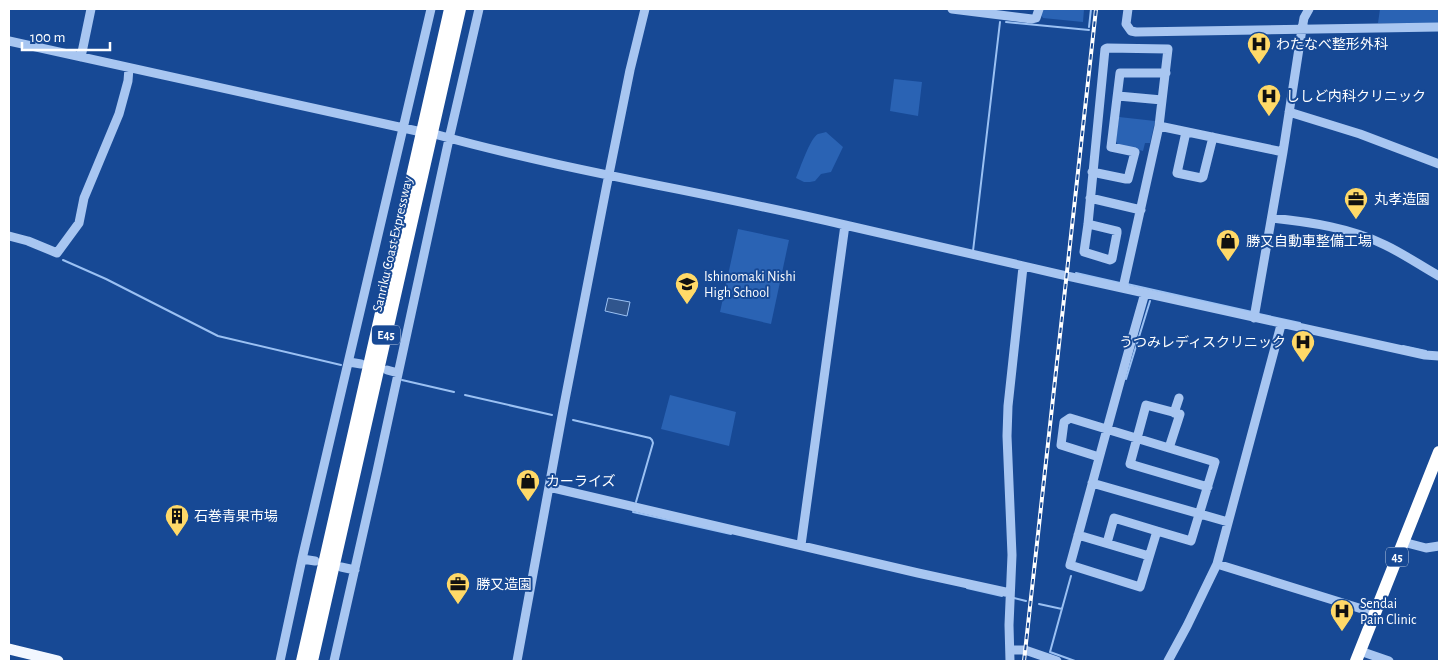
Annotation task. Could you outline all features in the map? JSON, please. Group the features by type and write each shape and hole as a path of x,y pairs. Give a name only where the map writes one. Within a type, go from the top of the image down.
{"highway":[{"name":"Sanriku Coast Expressway","path":"302,661 450,9"},
{"name":"Sanriku Coast Expressway","path":"312,661 460,9"},
{"name":"45","path":"1358,656 1439,452"}],"main road":[{"path":"9,649 58,661"}],"street":[{"path":"81,57 91,9"},
{"path":"280,661 302,559 431,9"},
{"path":"334,661 378,471 449,139 479,9"},
{"path":"517,661 609,176 630,70 645,9"},
{"path":"952,9 1006,12 1032,19 1036,18 1039,9"},
{"path":"1128,9 1126,24 1131,31 1136,32 1439,27"},
{"path":"1254,318 1302,29 1304,18 1309,9"},
{"path":"9,41 416,131"},
{"path":"1088,224 1116,231 1112,259 1084,252 1105,49 1168,49 1159,126 1123,288"},
{"path":"9,236 28,241 58,254 79,223 84,198 119,114 128,81 129,68"},
{"path":"1092,172 1128,179 1135,152 1112,146 1120,73 1166,73"},
{"path":"1118,96 1162,100"},
{"path":"1289,112 1360,134 1439,164"},
{"path":"1159,126 1283,152"},
{"path":"1186,132 1177,173 1203,177 1213,138"},
{"path":"438,136 609,176 845,225 1281,325 1439,356"},
{"path":"1090,198 1140,210"},
{"path":"1272,218 1321,224 1367,238 1385,245 1439,276"},
{"path":"800,545 845,225"},
{"path":"1010,661 1012,555 1007,436 1008,406 1024,267"},
{"path":"1145,293 1070,565 1140,587 1157,531"},
{"path":"1168,661 1217,564 1281,325"},
{"path":"348,362 361,364"},
{"path":"386,370 398,373"},
{"path":"1174,413 1179,398"},
{"path":"1169,448 1180,414 1146,405 1130,464 1208,487"},
{"path":"1099,457 1061,445 1064,422 1070,418 1215,462 1191,541 1114,518 1107,543"},
{"path":"1092,483 1228,522"},
{"path":"549,487 1010,593"},
{"path":"1078,534 1149,556"},
{"path":"1403,542 1426,548 1439,546"},
{"path":"302,559 315,562"},
{"path":"1217,564 1375,613"},
{"path":"341,567 355,570"},
{"path":"1010,650 1025,650 1057,661"},
{"path":"1358,656 1388,661"}],"shaded area":[{"path":"1043,9 1084,9 1083,22 1043,18 1041,15"},
{"path":"1380,9 1439,9 1439,23 1378,23"},
{"path":"894,79 922,82 918,116 890,111"},
{"path":"1119,117 1155,121 1150,143 1145,143 1143,151 1118,145 1116,141"},
{"path":"826,132 843,147 831,172 821,174 815,181 810,182 804,182 796,178 812,141 818,134"},
{"path":"738,229 789,240 771,324 720,312"},
{"path":"608,298 630,302 627,316 605,311"},
{"path":"670,395 736,412 729,446 661,429"}],"waterway":[{"path":"1089,27 1091,9"},
{"path":"973,251 1000,22"},
{"path":"1006,22 1089,30"},
{"path":"63,260 106,279 218,336 341,365"},
{"path":"1076,273 1120,283"},
{"path":"1127,284 1252,312"},
{"path":"1126,379 1150,301"},
{"path":"1259,314 1300,323"},
{"path":"1403,346 1426,351"},
{"path":"402,380 454,392"},
{"path":"465,395 552,415"},
{"path":"573,420 652,440 653,443 636,502"},
{"path":"633,512 731,534"},
{"path":"1071,576 1050,652 1075,661"},
{"path":"967,588 1002,596"},
{"path":"1014,598 1026,601"},
{"path":"1039,604 1062,609"}],"railway":[{"path":"1024,661 1096,9"}],"place":[{"name":"わたなべ整形外科","path":"1259,65"},
{"name":"ししど内科クリニック","path":"1269,117"},
{"name":"丸孝造園","path":"1356,220"},
{"name":"勝又自動車整備工場","path":"1228,262"},
{"name":"Ishinomaki Nishi High School","path":"687,305"},
{"name":"うつみレディスクリニック","path":"1303,363"},
{"name":"カーライズ","path":"528,502"},
{"name":"石巻青果市場","path":"177,537"},
{"name":"勝又造園","path":"458,605"},
{"name":"Sendai Pain Clinic","path":"1342,632"}]}
